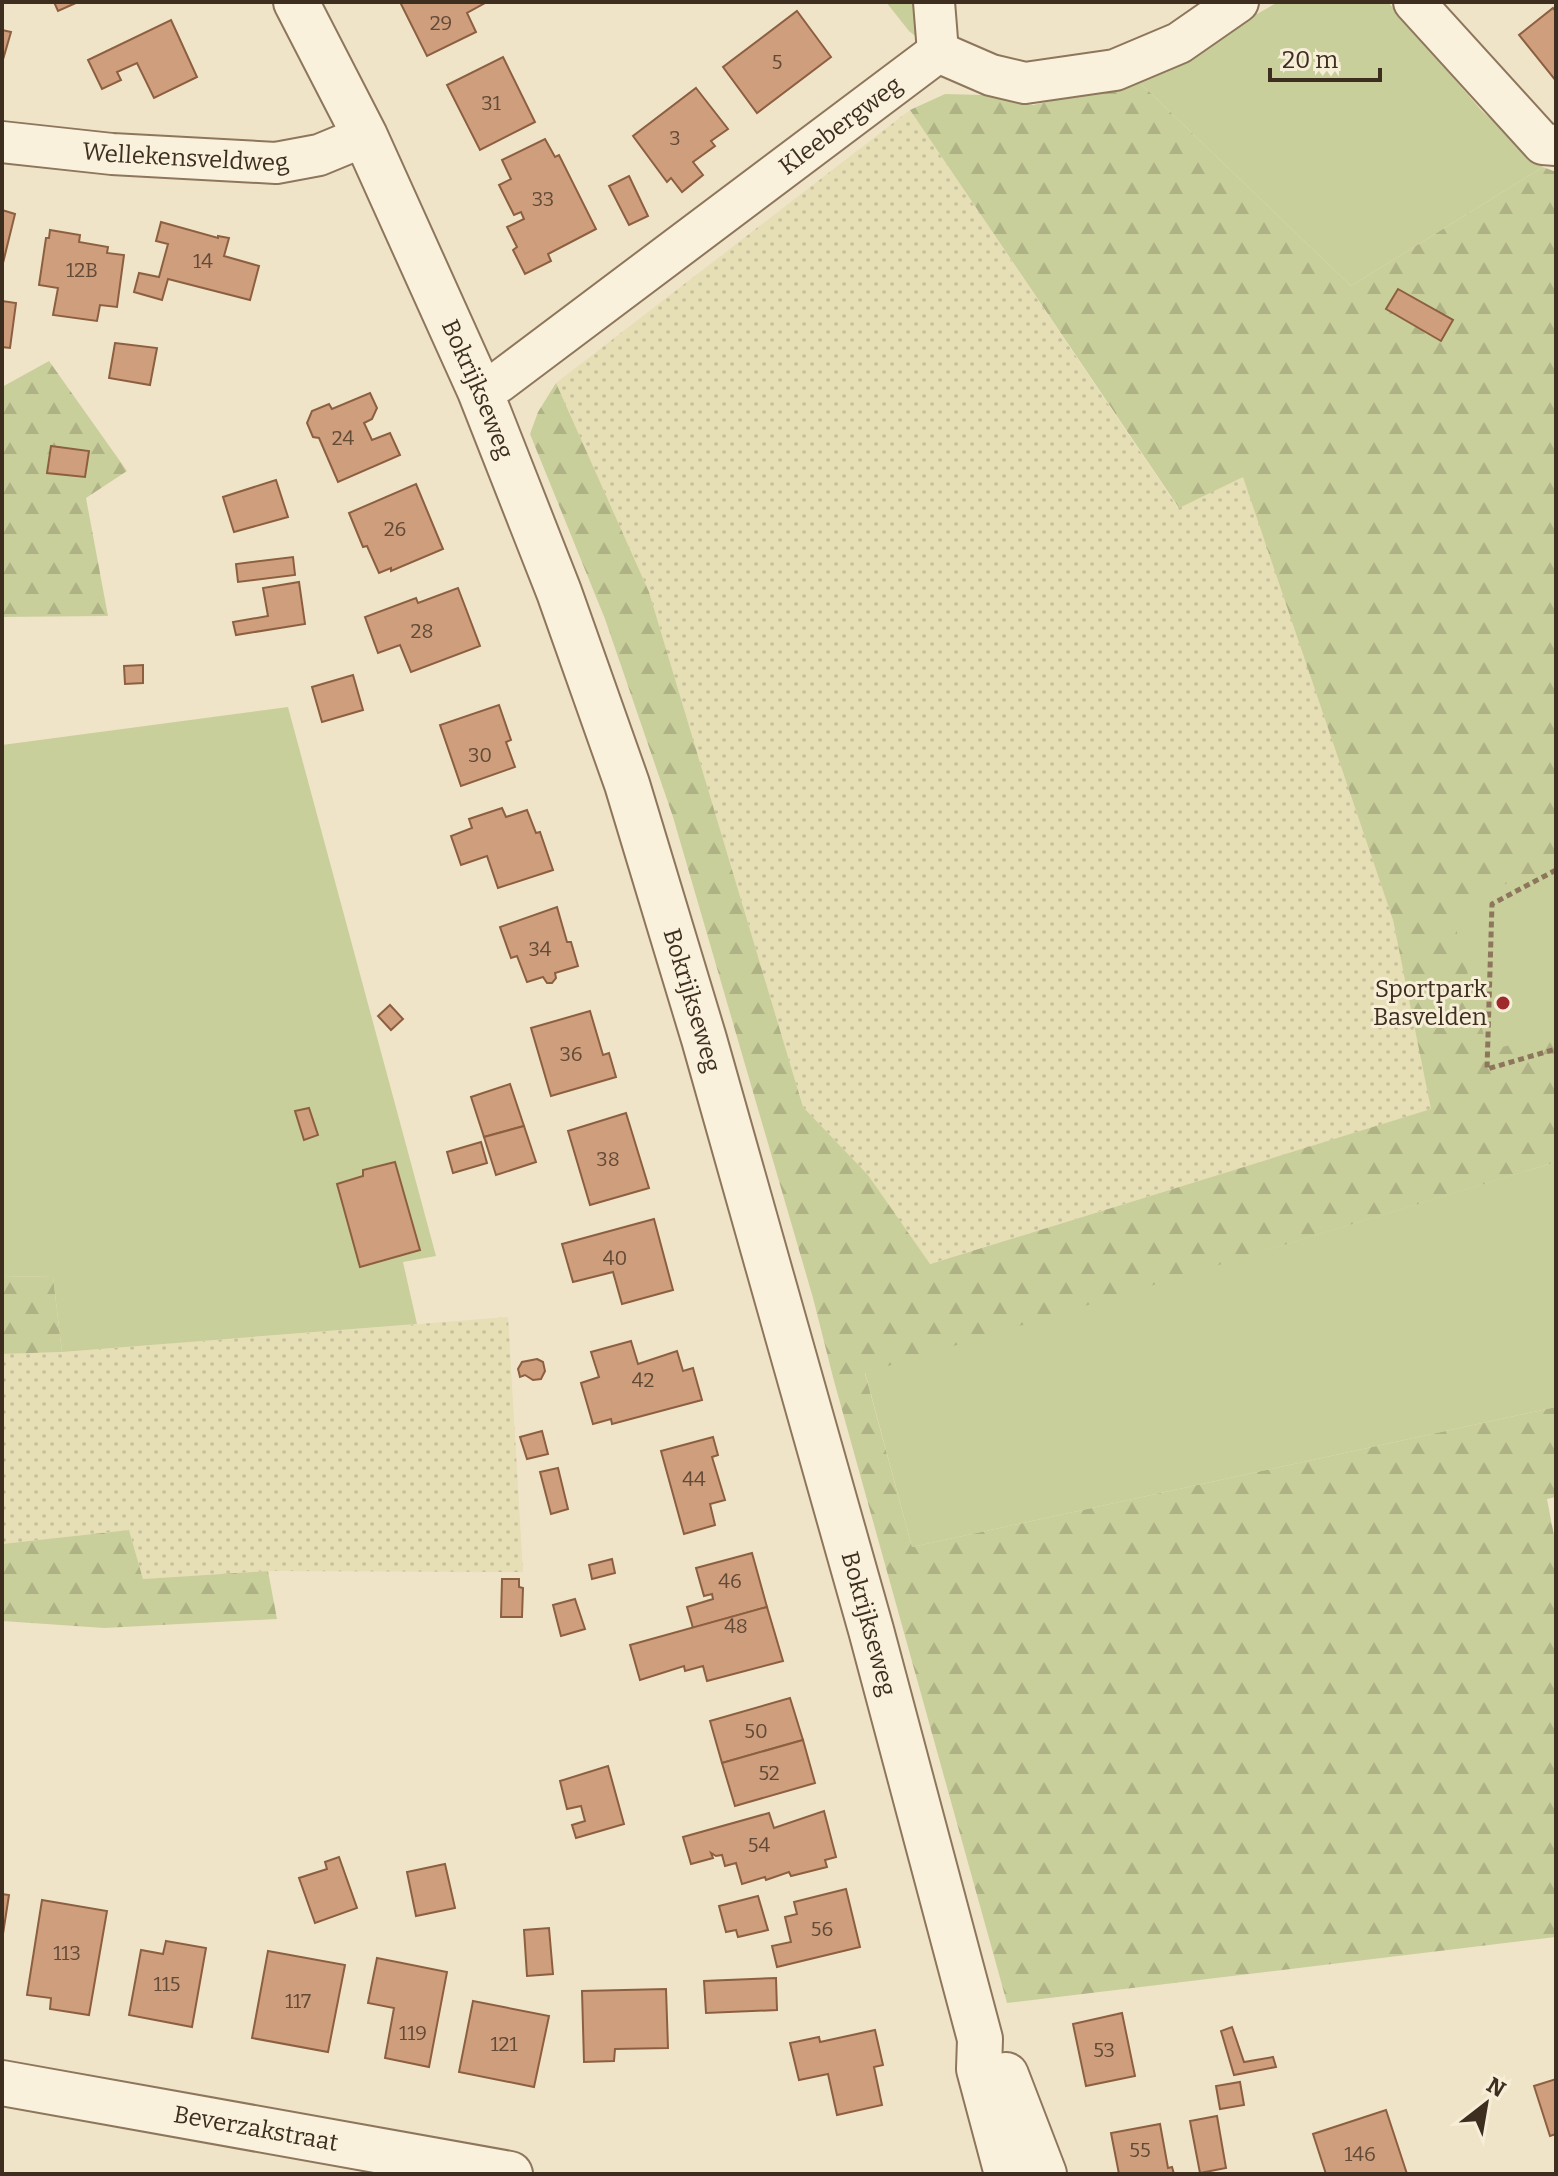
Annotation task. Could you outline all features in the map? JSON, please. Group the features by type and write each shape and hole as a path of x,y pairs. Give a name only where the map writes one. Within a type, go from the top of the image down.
{"street":[{"name":"Bokrijkseweg","path":"296,2 365,136 480,391 559,592 632,799 704,1039 871,1630 980,2039 979,2069 1007,2174"},
{"path":"934,2 938,52 991,75 1025,83 1115,70 1179,43 1238,2"},
{"path":"1414,2 1543,144 1556,145"},
{"name":"Kleebergweg","path":"480,391 499,382 938,52"},
{"name":"Wellekensveldweg","path":"2,142 112,154 276,163 319,155 365,136"},
{"name":"Bokrijkseweg","path":"980,2039 1002,2065 1044,2174"},
{"name":"Beverzakstraat","path":"2,2083 510,2174"}],"path":[{"path":"1556,870 1492,904 1487,1069 1556,1049"}],"shaded area":[{"path":"910,110 1178,508 1243,476 1393,920 1432,1109 929,1264 868,1175 803,1107 649,592 556,383"},
{"path":"508,1317 523,1572 268,1571 143,1579 129,1530 2,1544 2,1354"}],"green space":[{"path":"886,2 921,2 919,39 909,31"},
{"path":"1278,2 1388,2 1482,111 1543,167 1351,286 1138,81"},
{"path":"1138,81 1351,286 1543,167 1556,172 1556,868 1449,902 1488,1051 1556,1032 1556,1162 865,1373 912,1547 1556,1407 1556,1497 1547,1499 1556,1546 1556,1937 1007,2003 813,1298 673,817 605,619 530,434 538,412 556,383 649,592 803,1107 868,1175 930,1264 1431,1109 1393,920 1243,477 1179,508 910,110 945,94 983,95 1033,105"},
{"path":"49,361 127,471 86,498 108,616 2,617 2,387"},
{"path":"288,707 436,1256 403,1262 417,1324 62,1352 53,1277 2,1276 2,745"},
{"name":"Sportpark Basvelden","path":"1556,835 1556,1106 1466,1136 1438,901"},
{"path":"1556,1162 1556,1407 912,1547 865,1372"},
{"path":"2,1276 53,1277 62,1352 2,1354"},
{"path":"129,1530 143,1579 268,1571 277,1619 104,1628 2,1621 2,1544"}],"building":[{"path":"54,2 78,2 58,11"},
{"path":"400,2 485,3 467,13 476,32 427,56"},
{"path":"1553,8 1556,12 1556,81 1519,35"},
{"path":"797,11 831,57 757,113 723,67"},
{"path":"171,20 197,77 154,98 137,63 117,72 121,80 102,89 88,60"},
{"path":"2,30 11,32 2,63"},
{"path":"503,57 535,122 480,150 447,85"},
{"path":"696,88 728,129 711,141 715,146 693,162 703,175 682,192 671,178 667,182 633,136"},
{"path":"545,139 555,157 559,155 596,229 548,254 551,261 525,274 513,250 517,247 507,227 524,219 521,212 514,215 499,185 511,179 502,160"},
{"path":"629,176 648,216 629,225 609,186"},
{"path":"2,210 15,214 2,267"},
{"path":"161,222 218,238 229,238 224,256 259,266 250,300 168,279 162,300 134,292 139,273 159,277 168,244 156,241"},
{"path":"50,230 80,235 79,242 108,247 107,253 124,255 117,307 100,305 97,321 53,315 58,288 39,285"},
{"path":"1398,289 1453,320 1441,341 1386,309"},
{"path":"2,301 16,303 10,348 2,347"},
{"path":"115,343 157,348 150,385 109,378"},
{"path":"370,393 377,408 372,419 364,423 372,440 390,433 400,455 338,482 319,438 313,437 307,423 312,411 329,404 332,409"},
{"path":"51,446 89,451 85,477 47,473"},
{"path":"276,480 288,517 234,532 223,497"},
{"path":"416,484 443,549 379,573 367,546 363,547 349,513"},
{"path":"293,557 295,575 238,582 236,564"},
{"path":"299,582 305,624 236,635 233,622 268,616 263,588"},
{"path":"458,588 480,646 411,672 400,645 378,653 365,617 416,598 418,603"},
{"path":"143,665 143,683 125,684 124,666"},
{"path":"353,675 363,710 322,722 312,687"},
{"path":"499,705 511,740 506,742 515,767 461,786 440,725"},
{"path":"502,808 506,817 527,810 536,833 540,832 553,870 498,888 487,856 461,865 451,836 472,828 469,819"},
{"path":"557,907 578,966 555,973 552,983 547,983 543,977 527,982 517,956 511,958 500,927"},
{"path":"390,1005 403,1019 391,1030 378,1016"},
{"path":"590,1011 603,1055 609,1053 616,1077 551,1096 531,1028"},
{"path":"510,1084 524,1126 484,1137 471,1097"},
{"path":"309,1108 318,1135 304,1140 295,1111"},
{"path":"626,1113 649,1188 590,1205 568,1131"},
{"path":"524,1126 536,1162 496,1175 484,1137"},
{"path":"481,1142 487,1163 453,1173 447,1152"},
{"path":"395,1162 420,1250 360,1267 337,1184 363,1176 363,1170"},
{"path":"654,1219 673,1290 622,1304 613,1272 573,1282 562,1244"},
{"path":"631,1341 638,1364 677,1351 683,1371 693,1368 702,1400 612,1424 611,1419 593,1424 581,1383 599,1377 591,1352"},
{"path":"537,1359 543,1362 545,1371 541,1379 533,1380 525,1375 520,1377 518,1369 522,1362"},
{"path":"542,1431 548,1454 527,1459 520,1437"},
{"path":"713,1437 718,1455 712,1457 725,1500 710,1504 715,1525 684,1534 661,1451"},
{"path":"558,1468 568,1509 551,1514 540,1472"},
{"path":"752,1553 767,1607 693,1628 687,1607 713,1599 712,1594 704,1596 696,1568"},
{"path":"612,1559 615,1573 592,1579 589,1565"},
{"path":"502,1579 519,1579 519,1587 523,1588 522,1617 501,1617"},
{"path":"575,1599 585,1629 561,1636 553,1605"},
{"path":"767,1607 783,1661 707,1681 703,1666 685,1671 684,1666 640,1680 630,1645"},
{"path":"790,1698 803,1740 722,1763 710,1721"},
{"path":"803,1740 815,1783 735,1806 722,1763"},
{"path":"608,1766 624,1824 576,1838 572,1825 585,1821 581,1806 567,1809 560,1781"},
{"path":"824,1811 836,1857 825,1860 827,1867 791,1876 789,1872 742,1884 736,1863 725,1866 722,1855 711,1853 713,1858 691,1864 683,1837 769,1813 774,1828"},
{"path":"339,1857 357,1908 315,1923 299,1878 327,1869 325,1862"},
{"path":"445,1864 455,1908 416,1916 407,1872"},
{"path":"846,1889 860,1947 777,1967 772,1946 791,1942 785,1917 797,1914 794,1902"},
{"path":"2,1894 9,1895 2,1940"},
{"path":"758,1896 768,1930 738,1937 736,1930 726,1932 719,1906"},
{"path":"42,1900 107,1911 89,2015 50,2009 51,1998 27,1995"},
{"path":"549,1928 553,1974 527,1976 524,1930"},
{"path":"166,1941 206,1948 192,2027 129,2015 141,1950 163,1954"},
{"path":"268,1951 345,1965 328,2052 252,2038"},
{"path":"377,1958 447,1972 429,2067 385,2058 394,2008 368,2003"},
{"path":"776,1978 777,2010 706,2013 704,1981"},
{"path":"666,1989 668,2048 615,2049 614,2061 584,2062 582,1991"},
{"path":"473,2001 549,2016 534,2087 459,2072"},
{"path":"1122,2013 1135,2076 1086,2086 1073,2024"},
{"path":"1232,2027 1244,2062 1273,2057 1276,2067 1234,2075 1221,2031"},
{"path":"875,2030 883,2065 874,2067 882,2105 837,2115 828,2074 799,2080 790,2043 819,2037 820,2042"},
{"path":"1556,2079 1556,2134 1550,2136 1534,2086"},
{"path":"1240,2082 1244,2105 1220,2109 1216,2086"},
{"path":"1386,2110 1407,2174 1326,2174 1313,2134"},
{"path":"1217,2116 1226,2168 1200,2173 1190,2121"},
{"path":"1160,2124 1168,2168 1172,2167 1174,2174 1119,2174 1111,2133"}],"place":[{"name":"Sportpark Basvelden","path":"1503,1003"}]}
